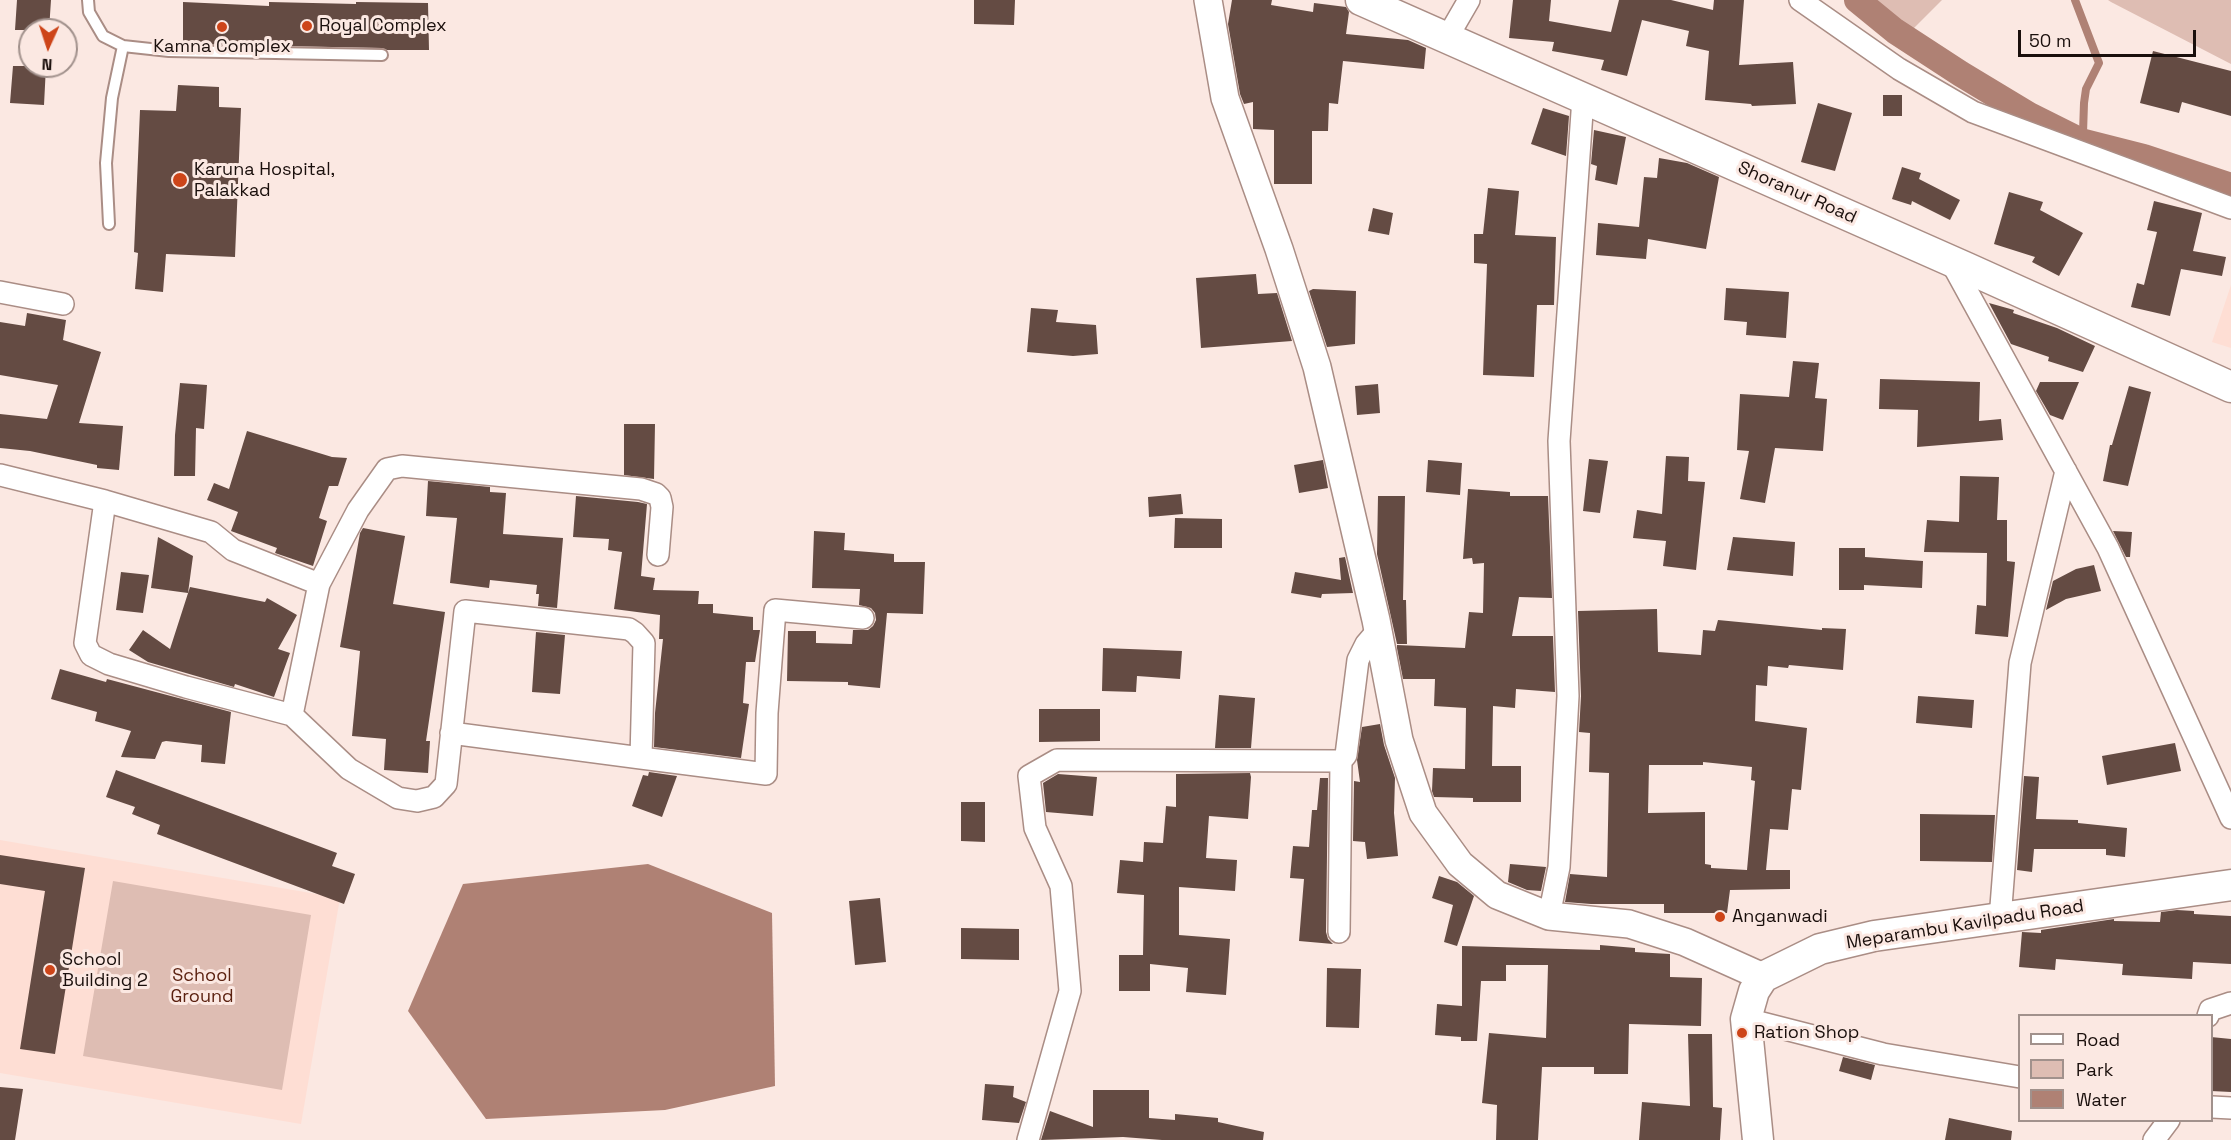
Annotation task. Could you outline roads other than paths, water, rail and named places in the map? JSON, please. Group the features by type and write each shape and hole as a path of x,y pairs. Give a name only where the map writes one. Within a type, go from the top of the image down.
{"main road":[{"name":"Shoranur Road","path":"1361,0 1950,260 2231,387"},
{"name":"Meparambu Kavilpadu Road","path":"1764,977 1820,949 1874,936 2231,885"},
{"path":"1758,1140 1746,1019 1754,991 1764,977"}],"street":[{"path":"1208,0 1225,98 1279,249 1317,367 1378,630 1399,740 1423,813 1460,864 1497,895 1549,916 1629,924 1685,942 1764,977"},
{"path":"1447,38 1469,0"},
{"path":"1800,0 1899,69 1973,112 2115,167 2231,208"},
{"path":"1549,916 1559,867 1568,696 1559,441 1583,98"},
{"path":"1950,260 2108,548 2231,818"},
{"path":"0,292 63,304"},
{"path":"292,715 319,584 358,510 387,470 402,466 641,489 656,494 660,498 662,507 658,555"},
{"path":"2000,919 2020,663 2066,471"},
{"path":"0,475 105,501 211,532 233,550 319,584"},
{"path":"105,501 85,643 91,656 109,664 186,687 292,715 349,769 398,798 417,801 434,797 446,784 465,610 629,629 644,643 641,758"},
{"path":"451,733 766,774 767,713 775,610 863,618"},
{"path":"1339,932 1341,761 1346,755 1358,660 1366,644 1378,630"},
{"path":"1030,1140 1070,991 1061,886 1035,828 1029,776 1057,760 1341,761"},
{"path":"2209,1014 2210,1010 2231,1003"},
{"path":"1746,1019 1883,1054 2018,1077"},
{"path":"2213,1107 2231,1108"},
{"path":"2154,1140 2168,1122"}],"lane":[{"path":"88,0 89,12 103,36 123,46 169,51 382,55"},
{"path":"109,224 106,163 112,98 123,46"}],"water":[{"path":"648,864 772,913 775,1086 665,1110 486,1119 408,1011 463,884"}],"waterway":[{"path":"1857,0 1895,31 1961,74 2029,115 2081,141 2144,157 2231,186"},
{"path":"2075,0 2099,63 2086,89 2081,141"}],"place":[{"name":"Royal Complex","path":"307,26"},
{"name":"Kamna Complex","path":"222,27"},
{"name":"Karuna Hospital, Palakkad","path":"180,180"},
{"name":"Anganwadi","path":"1720,917"},
{"name":"School Building 2","path":"50,970"},
{"name":"Ration Shop","path":"1742,1033"}],"park label":[{"name":"School Ground","path":"202,986"}]}
